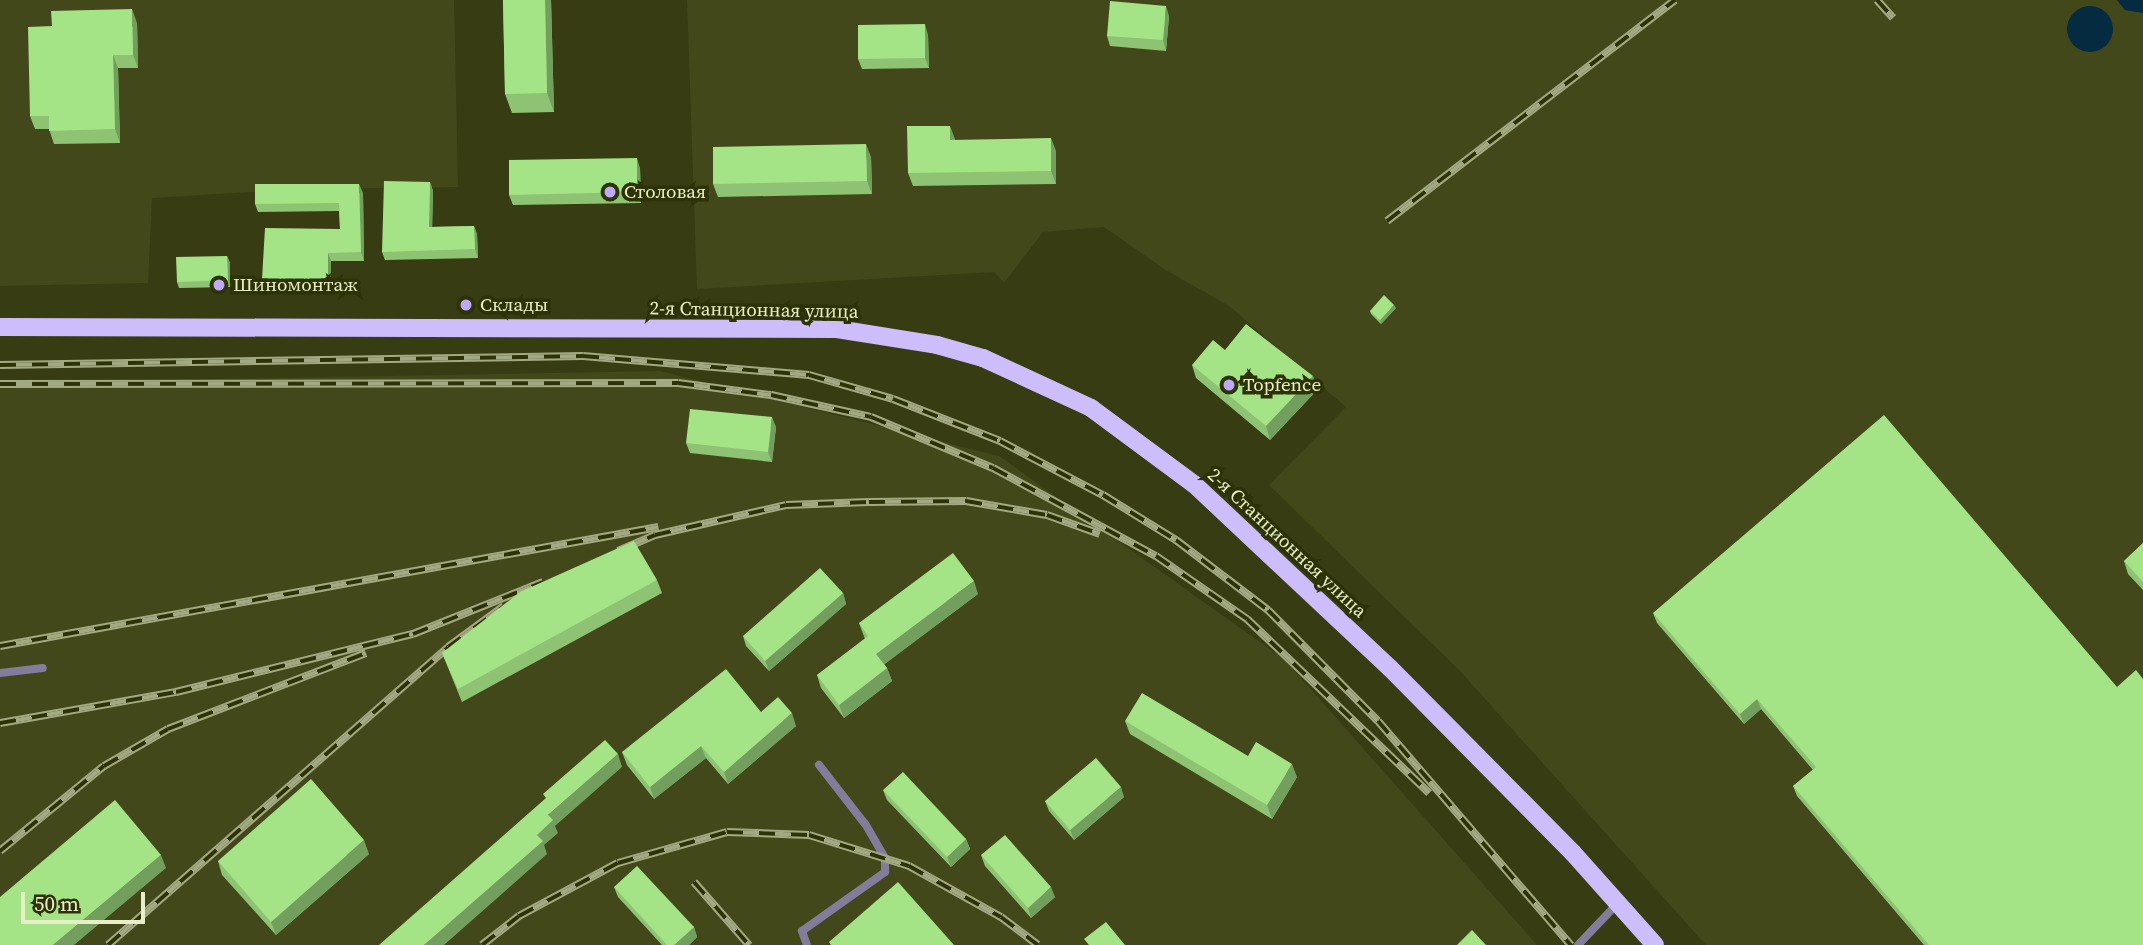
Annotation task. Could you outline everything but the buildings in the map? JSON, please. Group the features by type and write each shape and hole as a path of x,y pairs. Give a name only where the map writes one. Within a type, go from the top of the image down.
{"main road":[{"name":"2-я Станционная улица","path":"0,327 837,329 937,345 984,358 1091,408 1195,485 1390,668 1655,945"}],"lane":[{"path":"0,673 43,668"},
{"path":"807,945 802,931 885,872 885,858 865,824 819,765"},
{"path":"1578,945 1617,903"}],"shaded area":[{"path":"0,0 454,0 458,187 300,189 152,198 148,283 0,286"},
{"path":"687,0 2143,0 2143,945 1706,945 1460,671 1269,485 1346,407 1229,306 1164,269 1104,227 1043,232 1004,283 994,272 697,289"},
{"path":"660,371 999,456 1285,660 1537,945 0,945 0,383"}],"water":[{"path":"2117,0 2143,0 2143,13 2125,10"},
{"path":"2090,6 2106,13 2113,29 2106,45 2090,52 2074,45 2067,29 2074,13"}],"railway":[{"path":"1387,221 1675,0"},
{"path":"1877,0 1893,18"},
{"path":"0,365 583,356 809,375 893,399 1000,441 1103,495 1176,540 1268,610 1378,721 1571,945"},
{"path":"0,384 678,383 771,395 871,417 993,468 1156,556 1247,619 1429,793"},
{"path":"618,551 655,535 786,505 869,502 966,501 1047,515 1100,534"},
{"path":"0,646 658,527"},
{"path":"0,723 176,692 413,634 543,582"},
{"path":"108,945 448,647 504,606"},
{"path":"0,851 104,766 168,729 366,653"},
{"path":"482,945 519,916 618,863 727,832 809,835 909,866 1001,917 1038,945"},
{"path":"694,882 749,945"}],"place":[{"name":"Столовая","path":"610,192"},
{"name":"Шиномонтаж","path":"219,285"},
{"name":"Склады","path":"466,305"},
{"name":"Topfence","path":"1229,385"}]}
